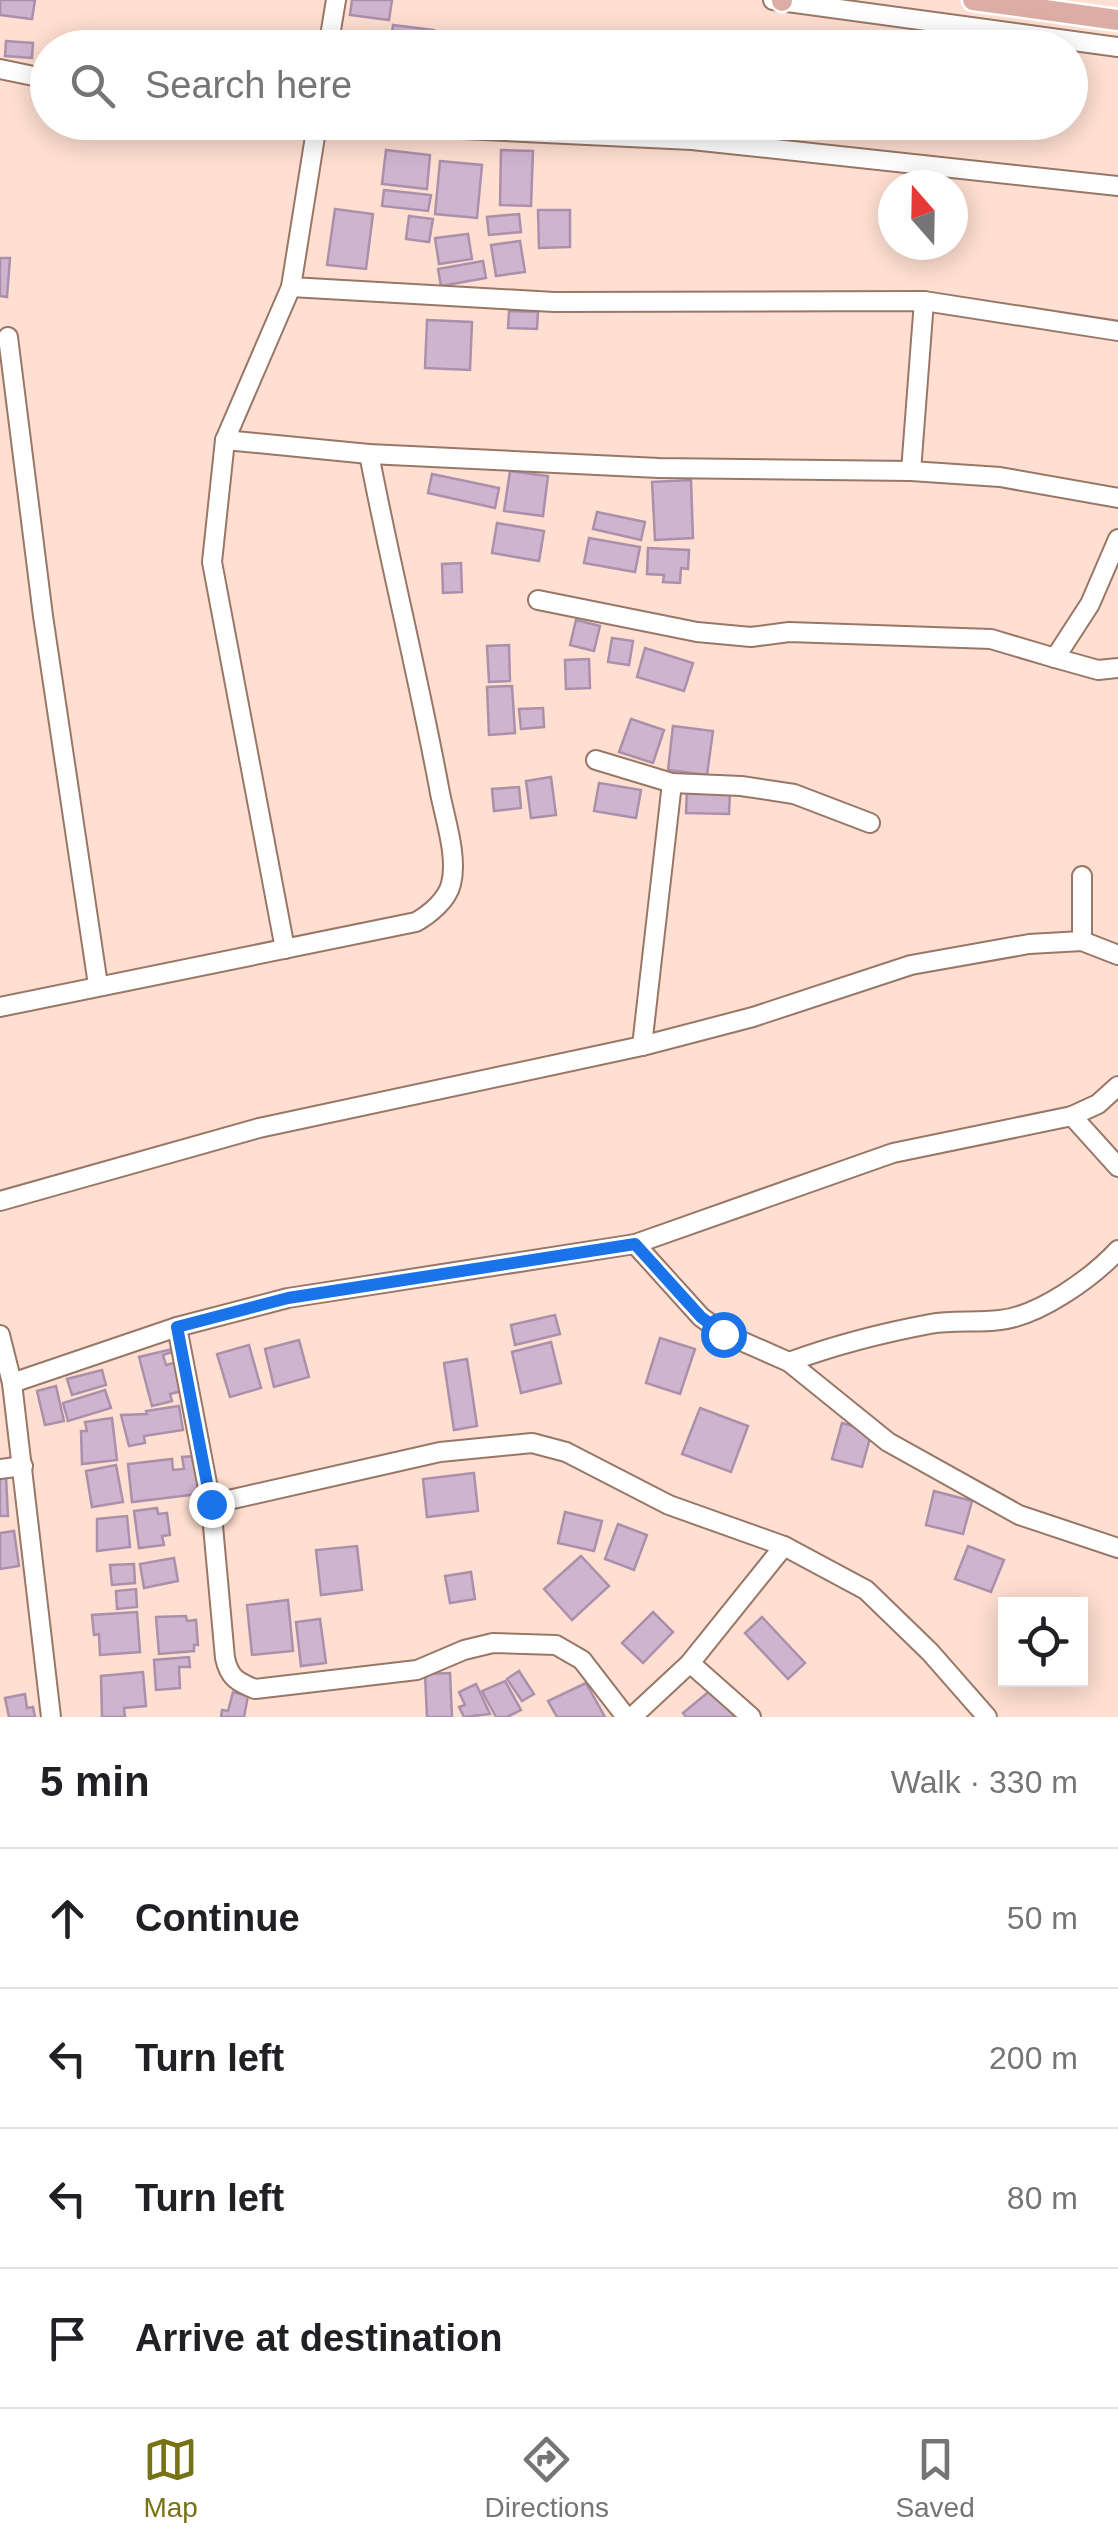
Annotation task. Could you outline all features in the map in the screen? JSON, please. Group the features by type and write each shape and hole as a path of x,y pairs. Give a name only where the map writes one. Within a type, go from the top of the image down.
{"main road":[{"path":"973,0 1118,20"}],"street":[{"path":"331,30 336,0"},
{"path":"773,0 996,30"},
{"path":"1088,43 1118,47"},
{"path":"0,69 30,75"},
{"path":"284,950 214,581 213,547 225,440 291,287 311,140"},
{"path":"692,140 1118,186"},
{"path":"291,287 554,302 924,301 1118,331"},
{"path":"911,471 924,301"},
{"path":"8,336 43,616 98,985"},
{"path":"225,440 369,454 660,468 911,471 1000,477 1118,498"},
{"path":"0,1007 416,922 430,914 451,886 453,864 441,797 369,454"},
{"path":"1055,658 1090,604 1118,539"},
{"path":"538,600 698,632 751,637 789,632 991,640 1098,670 1118,668"},
{"path":"596,760 672,783 741,786 794,794 870,824"},
{"path":"642,1046 672,783"},
{"path":"1082,876 1082,941"},
{"path":"0,1201 259,1128 642,1046 752,1017 911,965 1030,944 1082,941 1118,955"},
{"path":"12,1382 177,1327 288,1298 635,1244 894,1153 1072,1116 1098,1104 1118,1086"},
{"path":"1072,1116 1118,1166"},
{"path":"635,1244 701,1317 723,1334 789,1362 888,1442 1019,1515 1118,1548"},
{"path":"789,1362 884,1332 938,1322 1016,1316 1081,1283 1118,1250"},
{"path":"177,1327 211,1504 224,1658 228,1673 238,1682 255,1688 372,1677 417,1670 464,1650 493,1644 556,1645 582,1660 629,1717 690,1663 784,1546"},
{"path":"0,1335 12,1382 51,1717"},
{"path":"211,1504 440,1452 532,1443 566,1452 669,1505 784,1546 866,1590 930,1652 986,1717"},
{"path":"0,1469 22,1466"},
{"path":"690,1663 751,1717"}],"building":[{"path":"0,0 35,0 32,19 0,15"},
{"path":"352,0 392,0 389,20 350,15"},
{"path":"393,25 434,30 392,30"},
{"path":"6,41 30,43 30,58 5,56"},
{"path":"386,150 430,155 427,189 382,184"},
{"path":"501,150 533,151 531,206 500,205"},
{"path":"440,161 482,165 477,218 435,214"},
{"path":"384,190 431,195 428,211 382,206"},
{"path":"335,209 373,214 366,269 327,265"},
{"path":"538,210 570,210 570,247 539,248"},
{"path":"519,214 521,232 489,235 487,217"},
{"path":"409,216 433,219 429,242 406,239"},
{"path":"468,234 472,259 439,264 435,238"},
{"path":"520,241 525,272 496,276 491,245"},
{"path":"0,258 10,258 7,297 0,296"},
{"path":"483,261 486,278 441,286 438,269"},
{"path":"509,311 538,312 537,329 508,328"},
{"path":"427,320 472,322 470,370 425,368"},
{"path":"510,471 548,476 543,516 504,511"},
{"path":"432,474 499,488 495,508 428,493"},
{"path":"691,480 693,538 655,540 652,482"},
{"path":"597,512 645,522 641,540 593,529"},
{"path":"497,523 544,531 539,561 492,553"},
{"path":"589,538 640,547 635,572 584,563"},
{"path":"648,548 689,550 688,569 681,568 680,583 663,582 664,575 647,574"},
{"path":"461,563 462,592 443,593 442,564"},
{"path":"576,620 600,626 594,651 570,645"},
{"path":"612,638 633,641 629,665 608,662"},
{"path":"509,645 510,681 489,682 487,646"},
{"path":"645,648 693,663 684,691 637,677"},
{"path":"589,659 590,688 566,689 565,660"},
{"path":"512,686 515,733 489,735 487,687"},
{"path":"543,708 544,727 521,729 519,709"},
{"path":"631,719 664,730 653,763 619,752"},
{"path":"673,726 713,731 707,775 668,770"},
{"path":"551,777 556,815 531,818 526,781"},
{"path":"599,783 641,790 636,818 594,811"},
{"path":"519,787 521,808 494,811 492,789"},
{"path":"687,789 730,791 729,814 686,813"},
{"path":"555,1315 560,1334 515,1345 511,1325"},
{"path":"660,1338 695,1349 680,1394 646,1383"},
{"path":"299,1340 309,1377 274,1387 265,1349"},
{"path":"551,1342 561,1383 521,1393 512,1352"},
{"path":"249,1345 261,1388 230,1397 217,1354"},
{"path":"172,1349 163,1355 166,1365 174,1363 182,1391 170,1394 172,1401 152,1406 139,1357"},
{"path":"467,1359 477,1426 454,1430 444,1363"},
{"path":"102,1370 106,1385 72,1395 67,1379"},
{"path":"56,1386 64,1421 45,1425 37,1391"},
{"path":"105,1390 111,1408 68,1421 63,1403"},
{"path":"179,1406 183,1430 144,1436 145,1443 129,1446 121,1415"},
{"path":"700,1408 748,1426 731,1472 682,1454"},
{"path":"112,1418 117,1460 82,1464 81,1431 87,1431 85,1422"},
{"path":"842,1423 872,1431 862,1467 832,1459"},
{"path":"194,1456 199,1494 132,1502 128,1464 172,1459 173,1470 184,1469 182,1457"},
{"path":"116,1465 123,1502 92,1507 86,1471"},
{"path":"474,1473 478,1511 427,1517 423,1479"},
{"path":"0,1477 6,1477 8,1516 0,1516"},
{"path":"934,1491 972,1501 963,1534 926,1525"},
{"path":"157,1508 158,1514 167,1513 170,1535 162,1536 164,1545 139,1548 134,1511"},
{"path":"565,1512 602,1521 594,1551 558,1543"},
{"path":"127,1516 130,1547 97,1551 97,1519"},
{"path":"618,1524 647,1535 634,1570 605,1559"},
{"path":"14,1531 19,1566 0,1569 0,1533"},
{"path":"357,1546 362,1590 321,1595 316,1550"},
{"path":"968,1546 1004,1560 991,1592 955,1579"},
{"path":"581,1556 609,1586 572,1620 544,1589"},
{"path":"174,1558 178,1581 144,1588 140,1564"},
{"path":"134,1564 135,1583 112,1585 110,1565"},
{"path":"471,1572 475,1599 450,1603 445,1576"},
{"path":"136,1589 137,1607 117,1609 116,1591"},
{"path":"288,1600 293,1651 252,1655 247,1605"},
{"path":"137,1612 140,1652 100,1655 99,1634 94,1635 92,1615"},
{"path":"653,1612 673,1632 643,1663 622,1643"},
{"path":"186,1616 187,1621 196,1620 198,1645 194,1645 194,1651 159,1654 156,1617"},
{"path":"762,1617 805,1663 788,1679 745,1633"},
{"path":"320,1619 326,1663 301,1666 296,1622"},
{"path":"189,1657 190,1667 179,1667 180,1688 156,1690 154,1660"},
{"path":"519,1671 534,1694 522,1701 507,1679"},
{"path":"143,1672 146,1706 124,1708 125,1717 102,1717 101,1676"},
{"path":"450,1673 452,1717 427,1717 425,1674"},
{"path":"505,1681 521,1710 496,1717 482,1691"},
{"path":"586,1683 605,1717 557,1717 548,1701"},
{"path":"476,1684 490,1714 464,1717 459,1707 465,1705 459,1692"},
{"path":"712,1689 735,1717 686,1717 683,1713"},
{"path":"233,1692 248,1696 244,1717 221,1717 222,1710 228,1711"},
{"path":"25,1694 27,1708 33,1707 35,1717 9,1717 5,1698"}],"route":[{"path":"211,1504 177,1327 288,1298 635,1244 701,1317 723,1334"}]}
